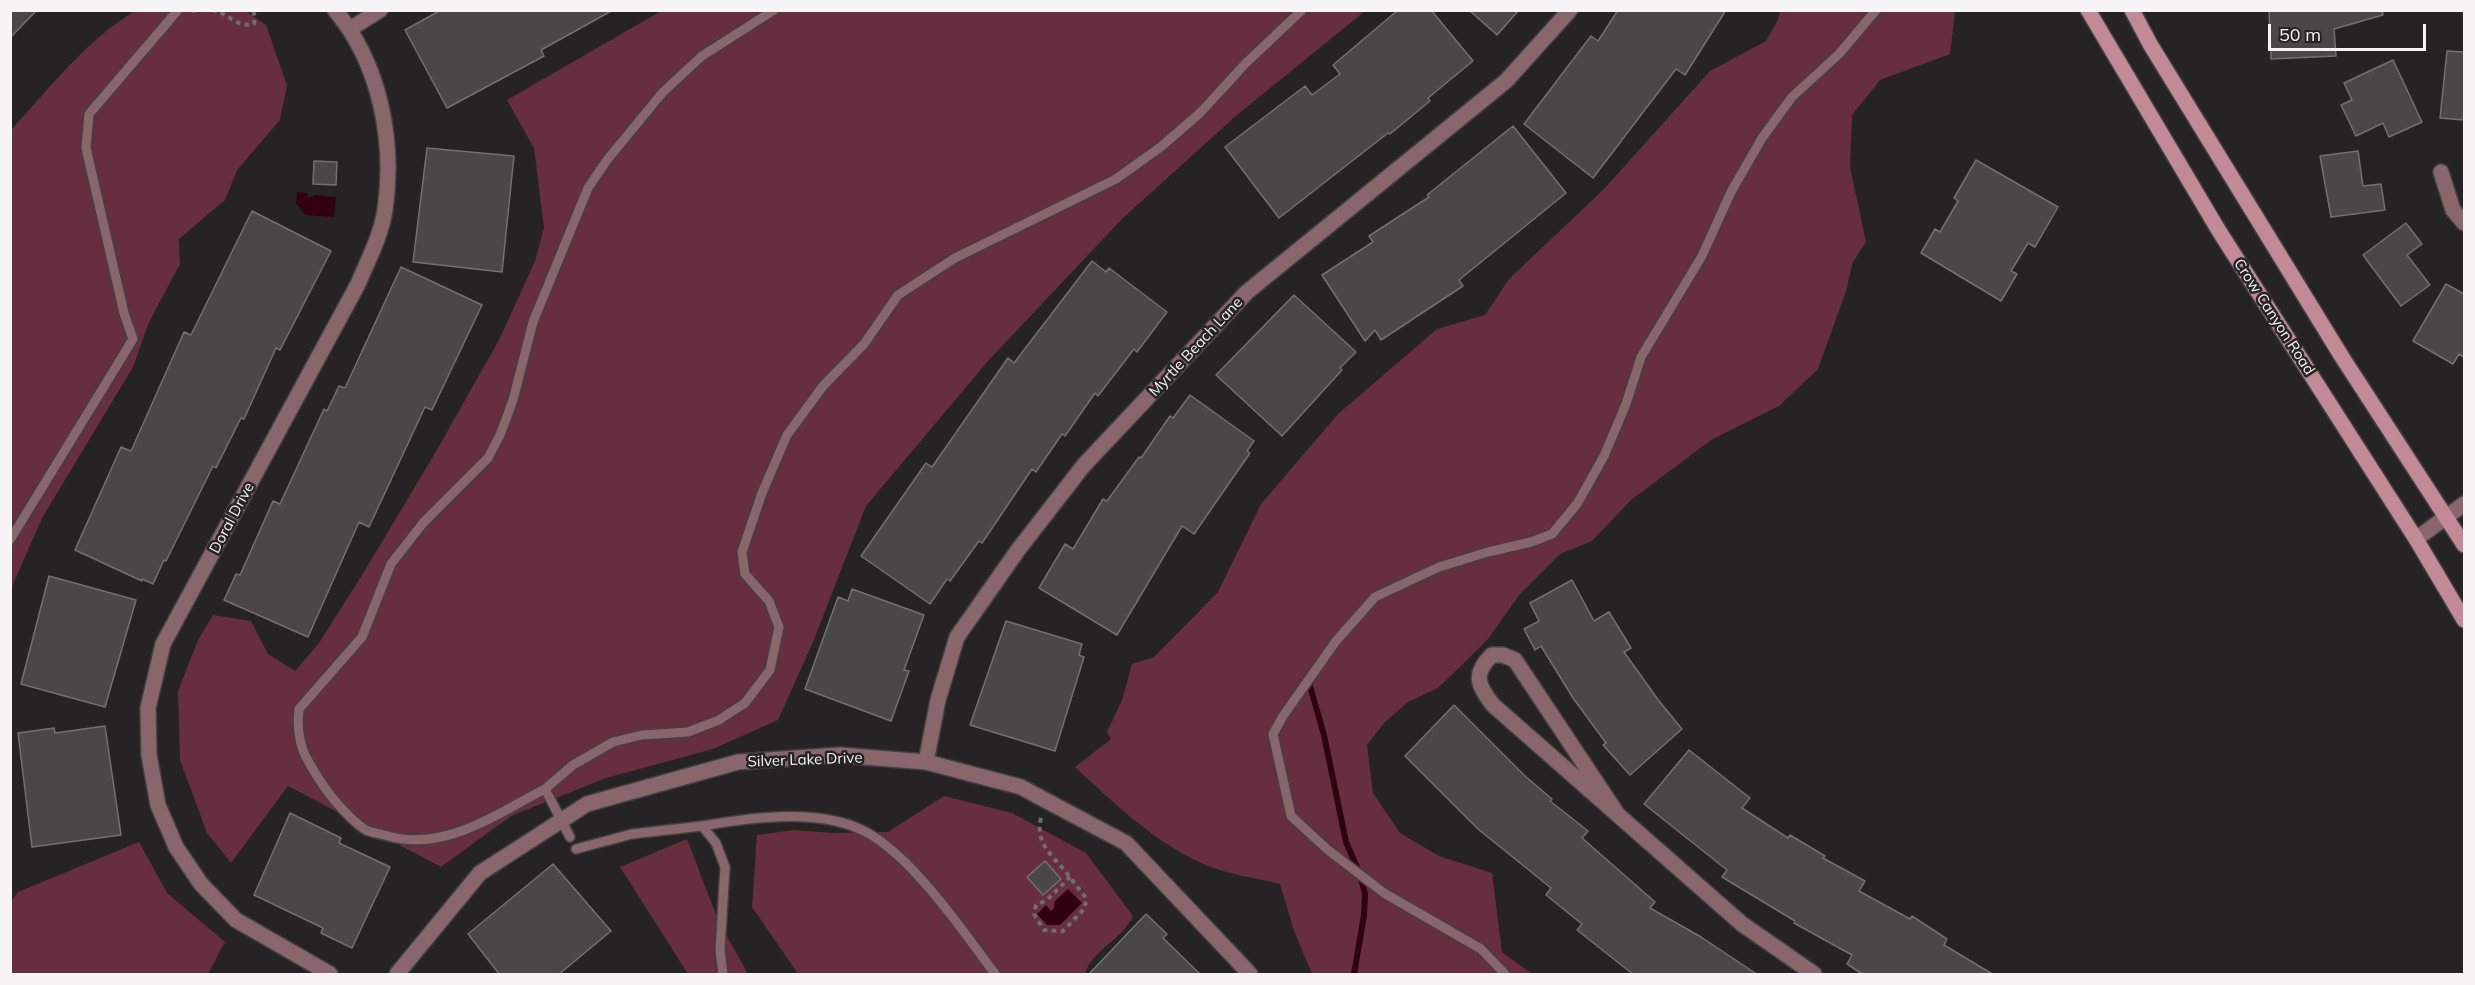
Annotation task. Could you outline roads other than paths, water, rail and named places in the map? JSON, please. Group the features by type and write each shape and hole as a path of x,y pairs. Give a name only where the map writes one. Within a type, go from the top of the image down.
{"main road":[{"name":"Crow Canyon Road","path":"2088,10 2219,231 2416,538 2464,620"},
{"path":"2132,10 2150,44 2342,357 2464,545"}],"street":[{"name":"Doral Drive","path":"330,975 236,920 201,884 176,848 158,805 149,755 148,708 163,644 358,284 374,248 384,210 388,134 376,89 350,28 334,10"},
{"path":"350,28 380,10"},
{"name":"Myrtle Beach Lane","path":"926,762 938,700 957,637 1018,550 1084,465 1247,292 1506,81 1570,10"},
{"path":"2441,172 2453,210 2464,223"},
{"path":"2416,538 2464,504"},
{"path":"1616,812 1515,660 1503,655 1492,655 1482,664 1478,676 1481,690 1493,705 1742,924 1814,975"},
{"name":"Silver Lake Drive","path":"397,975 480,873 587,804 738,762 840,755 926,762 1020,787 1126,843 1250,975"}],"lane":[{"path":"10,540 133,339 124,313 86,148 88,114 178,10"},
{"path":"774,10 702,56 663,92 607,160 588,188 533,322 513,400 488,458 423,523 391,564 362,637 299,709 297,724 299,744 308,763 334,801 366,830 406,841 431,841 465,830 544,789 573,765 613,742 642,735 688,732 719,720 745,703 770,670 779,627 768,601 745,574 742,552 762,493 787,435 822,386 864,344 898,296 955,258 1116,179 1162,146 1201,112 1245,64 1302,10"},
{"path":"1505,975 1481,949 1384,893 1328,850 1292,816 1273,734 1282,716 1336,641 1375,597 1439,567 1552,534 1577,504 1604,456 1626,404 1641,357 1702,256 1731,192 1762,138 1792,97 1839,54 1876,10"},
{"path":"544,789 570,837"},
{"path":"576,849 632,834 739,820 801,818 839,822 874,837 896,854 950,913 995,975"},
{"path":"702,826 716,843 724,867 720,950 723,975"}],"waterway":[{"path":"1308,679 1324,735 1346,842 1360,874 1365,894 1364,915 1354,974"}]}
